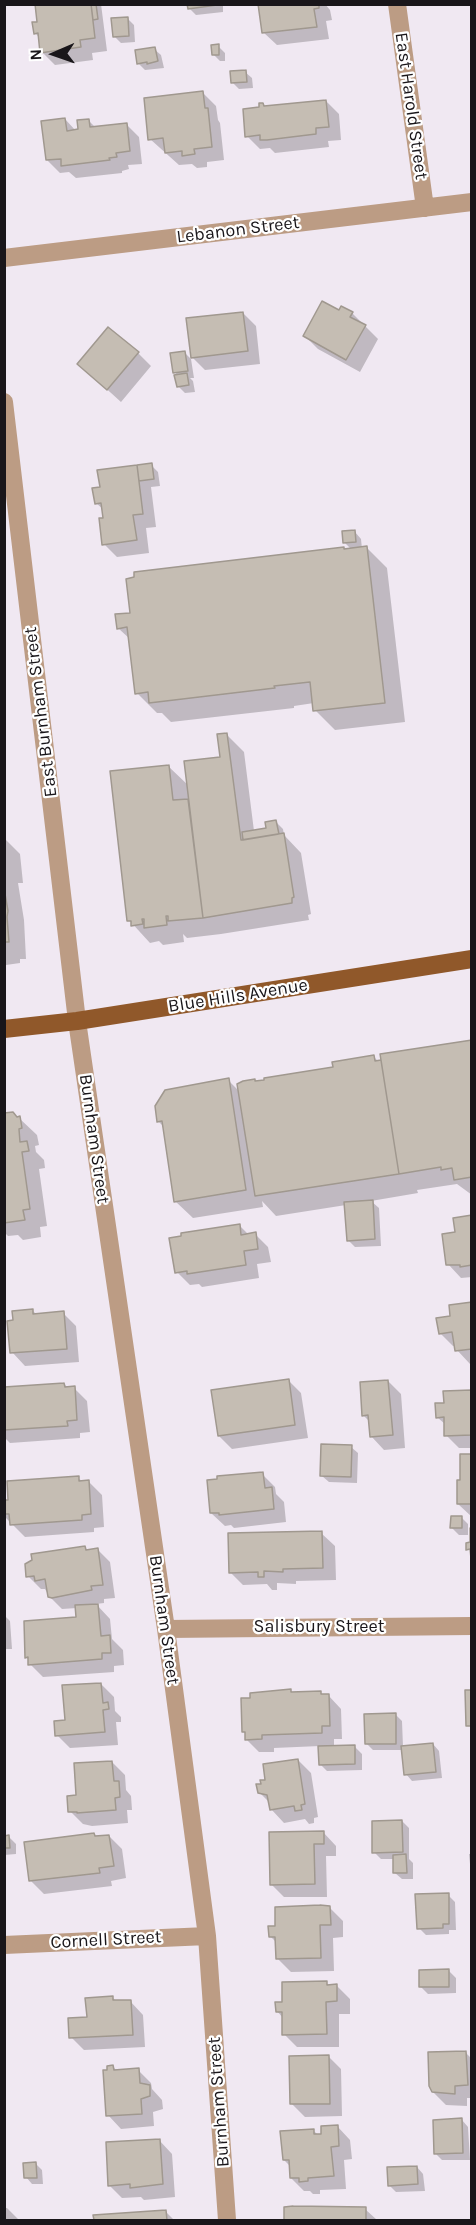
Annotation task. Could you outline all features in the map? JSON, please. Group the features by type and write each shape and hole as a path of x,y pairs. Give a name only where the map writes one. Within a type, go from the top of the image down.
{"main road":[{"name":"Blue Hills Avenue","path":"4,1029 77,1021 471,959"}],"street":[{"name":"East Harold Street","path":"398,4 425,208"},
{"name":"Lebanon Street","path":"4,258 471,202"},
{"name":"East Burnham Street","path":"4,402 77,1021"},
{"name":"Burnham Street","path":"77,1021 166,1629 207,1936 227,2220"},
{"name":"Salisbury Street","path":"166,1629 471,1626"},
{"name":"Cornell Street","path":"4,1945 207,1936"}],"building":[{"path":"35,4 91,4 95,38 80,40 81,47 40,53 38,33 34,34 32,22 37,22"},
{"path":"91,4 96,4 98,19 93,20"},
{"path":"187,4 217,4 217,5 188,9"},
{"path":"258,4 319,4 319,8 314,9 317,27 262,33"},
{"path":"128,17 129,36 113,37 111,18"},
{"path":"219,44 219,55 212,55 211,45"},
{"path":"155,47 158,61 137,64 135,50"},
{"path":"246,70 247,82 231,83 230,71"},
{"path":"203,91 205,108 208,108 212,147 194,149 195,154 182,156 182,151 165,153 163,138 148,140 144,98"},
{"path":"326,100 329,127 316,128 316,134 267,140 260,140 260,135 245,137 243,109 259,107 259,103 263,103 264,106"},
{"path":"65,118 67,131 78,129 77,120 89,119 90,127 127,123 130,151 116,153 117,157 109,158 110,160 61,166 61,159 46,160 41,121"},
{"path":"322,301 339,310 341,306 353,312 350,317 366,325 346,360 303,336"},
{"path":"243,312 248,351 191,358 186,318"},
{"path":"108,327 139,352 107,390 77,364"},
{"path":"185,351 188,371 173,373 170,353"},
{"path":"187,373 189,385 177,387 174,375"},
{"path":"152,463 154,479 139,481 137,465"},
{"path":"137,465 143,514 133,515 137,540 102,545 99,518 103,518 101,503 95,504 92,488 100,487 97,470"},
{"path":"355,530 356,542 343,543 342,531"},
{"path":"367,546 385,703 313,711 310,682 149,703 148,692 135,694 127,627 117,629 115,614 130,613 126,579 134,577 134,572"},
{"path":"227,733 241,840 284,833 294,897 292,903 203,918 184,761 220,757 217,734"},
{"path":"169,765 173,800 188,799 203,918 168,921 168,916 166,916 167,925 144,928 144,919 142,919 143,924 131,926 131,921 127,921 110,771"},
{"path":"276,820 279,834 243,840 242,832 266,828 265,822"},
{"path":"4,888 8,911 9,942 4,942"},
{"path":"472,1040 472,1177 454,1180 452,1168 441,1170 441,1167 399,1174 380,1054"},
{"path":"374,1055 375,1061 381,1060 399,1174 255,1196 237,1084 243,1081 264,1080 264,1078 333,1067 332,1062"},
{"path":"229,1078 246,1190 174,1202 162,1121 157,1122 155,1106 165,1090"},
{"path":"13,1112 17,1117 20,1116 22,1128 19,1129 20,1142 27,1141 29,1151 22,1152 30,1209 23,1210 25,1220 4,1223 4,1113"},
{"path":"373,1200 375,1239 347,1241 344,1202"},
{"path":"472,1215 472,1265 460,1267 460,1265 446,1265 442,1234 455,1232 453,1218"},
{"path":"240,1224 241,1235 256,1232 258,1249 244,1251 246,1265 187,1274 187,1271 175,1273 169,1238 181,1236 181,1233"},
{"path":"472,1302 472,1349 455,1351 452,1332 439,1334 436,1318 450,1316 449,1305"},
{"path":"33,1309 33,1314 64,1311 67,1349 10,1353 7,1321 13,1320 12,1311"},
{"path":"289,1379 295,1425 218,1436 211,1390"},
{"path":"388,1380 393,1435 370,1437 368,1415 362,1416 360,1382"},
{"path":"64,1383 65,1387 75,1386 77,1420 67,1421 68,1426 4,1430 4,1387"},
{"path":"472,1390 472,1435 444,1436 444,1417 436,1418 435,1403 444,1403 443,1391"},
{"path":"321,1444 352,1445 351,1477 320,1476"},
{"path":"460,1454 472,1454 472,1504 457,1504"},
{"path":"263,1472 265,1488 272,1487 274,1509 219,1515 219,1513 210,1513 207,1480 217,1479 217,1476"},
{"path":"79,1476 79,1481 89,1480 91,1514 82,1515 82,1520 10,1525 9,1514 4,1514 4,1500 8,1500 7,1481"},
{"path":"451,1516 462,1516 462,1528 450,1528"},
{"path":"470,1528 472,1528 472,1568 470,1549 466,1550 466,1543 470,1542"},
{"path":"322,1531 323,1568 283,1569 283,1572 264,1571 264,1577 258,1577 258,1572 229,1573 228,1533"},
{"path":"85,1546 86,1550 98,1548 103,1585 91,1586 92,1590 52,1598 48,1597 45,1579 35,1581 34,1576 26,1577 25,1564 32,1560 31,1554"},
{"path":"98,1604 101,1636 110,1635 111,1653 102,1653 102,1659 28,1665 28,1657 25,1658 24,1621 76,1617 75,1605"},
{"path":"101,1683 103,1703 108,1702 109,1709 103,1710 105,1732 55,1736 54,1721 65,1720 62,1685"},
{"path":"291,1689 291,1692 321,1691 321,1694 329,1694 330,1726 322,1726 322,1733 262,1735 262,1739 245,1740 245,1732 242,1732 241,1698 250,1698 250,1693"},
{"path":"465,1690 472,1690 472,1726 466,1726"},
{"path":"396,1713 396,1744 365,1744 364,1714"},
{"path":"433,1743 436,1772 404,1775 401,1746"},
{"path":"355,1745 355,1764 319,1765 318,1746"},
{"path":"298,1759 305,1804 301,1805 302,1810 295,1811 294,1806 270,1810 267,1795 258,1793 256,1784 261,1784 260,1780 265,1780 263,1764"},
{"path":"112,1761 114,1781 119,1781 120,1797 115,1798 116,1810 68,1812 67,1796 76,1795 74,1763"},
{"path":"402,1820 403,1852 372,1853 372,1821"},
{"path":"324,1831 324,1844 314,1844 315,1884 270,1885 269,1832"},
{"path":"94,1833 95,1836 109,1835 114,1866 99,1868 100,1873 29,1881 24,1842"},
{"path":"9,1835 10,1848 4,1848 4,1836"},
{"path":"406,1854 407,1873 393,1873 393,1855"},
{"path":"449,1893 449,1924 443,1924 443,1928 417,1929 415,1894"},
{"path":"330,1906 331,1925 320,1925 321,1958 276,1959 275,1937 269,1937 268,1926 275,1926 275,1907"},
{"path":"449,1969 449,1987 419,1987 419,1970"},
{"path":"327,1981 327,1985 337,1984 337,2001 326,2002 327,2034 282,2035 282,2012 276,2012 275,2002 282,2002 282,1982"},
{"path":"113,1996 113,2000 131,2000 133,2035 69,2038 68,2018 87,2017 85,1998"},
{"path":"466,2051 468,2085 455,2086 455,2094 432,2092 429,2086 428,2052"},
{"path":"329,2055 330,2104 290,2104 289,2056"},
{"path":"113,2065 114,2070 139,2068 140,2083 150,2085 150,2096 141,2099 142,2114 106,2116 103,2070"},
{"path":"462,2118 463,2153 434,2154 433,2120"},
{"path":"338,2125 339,2146 331,2147 334,2176 308,2178 308,2181 299,2182 299,2178 290,2178 289,2160 283,2160 280,2131 314,2129 314,2134 321,2134 321,2126"},
{"path":"160,2139 163,2184 130,2188 130,2184 108,2186 106,2142"},
{"path":"36,2162 37,2178 24,2178 23,2163"},
{"path":"417,2166 418,2184 388,2186 387,2167"},
{"path":"284,2207 366,2207 366,2220 284,2220"},
{"path":"166,2210 167,2220 94,2220 93,2215"}]}
